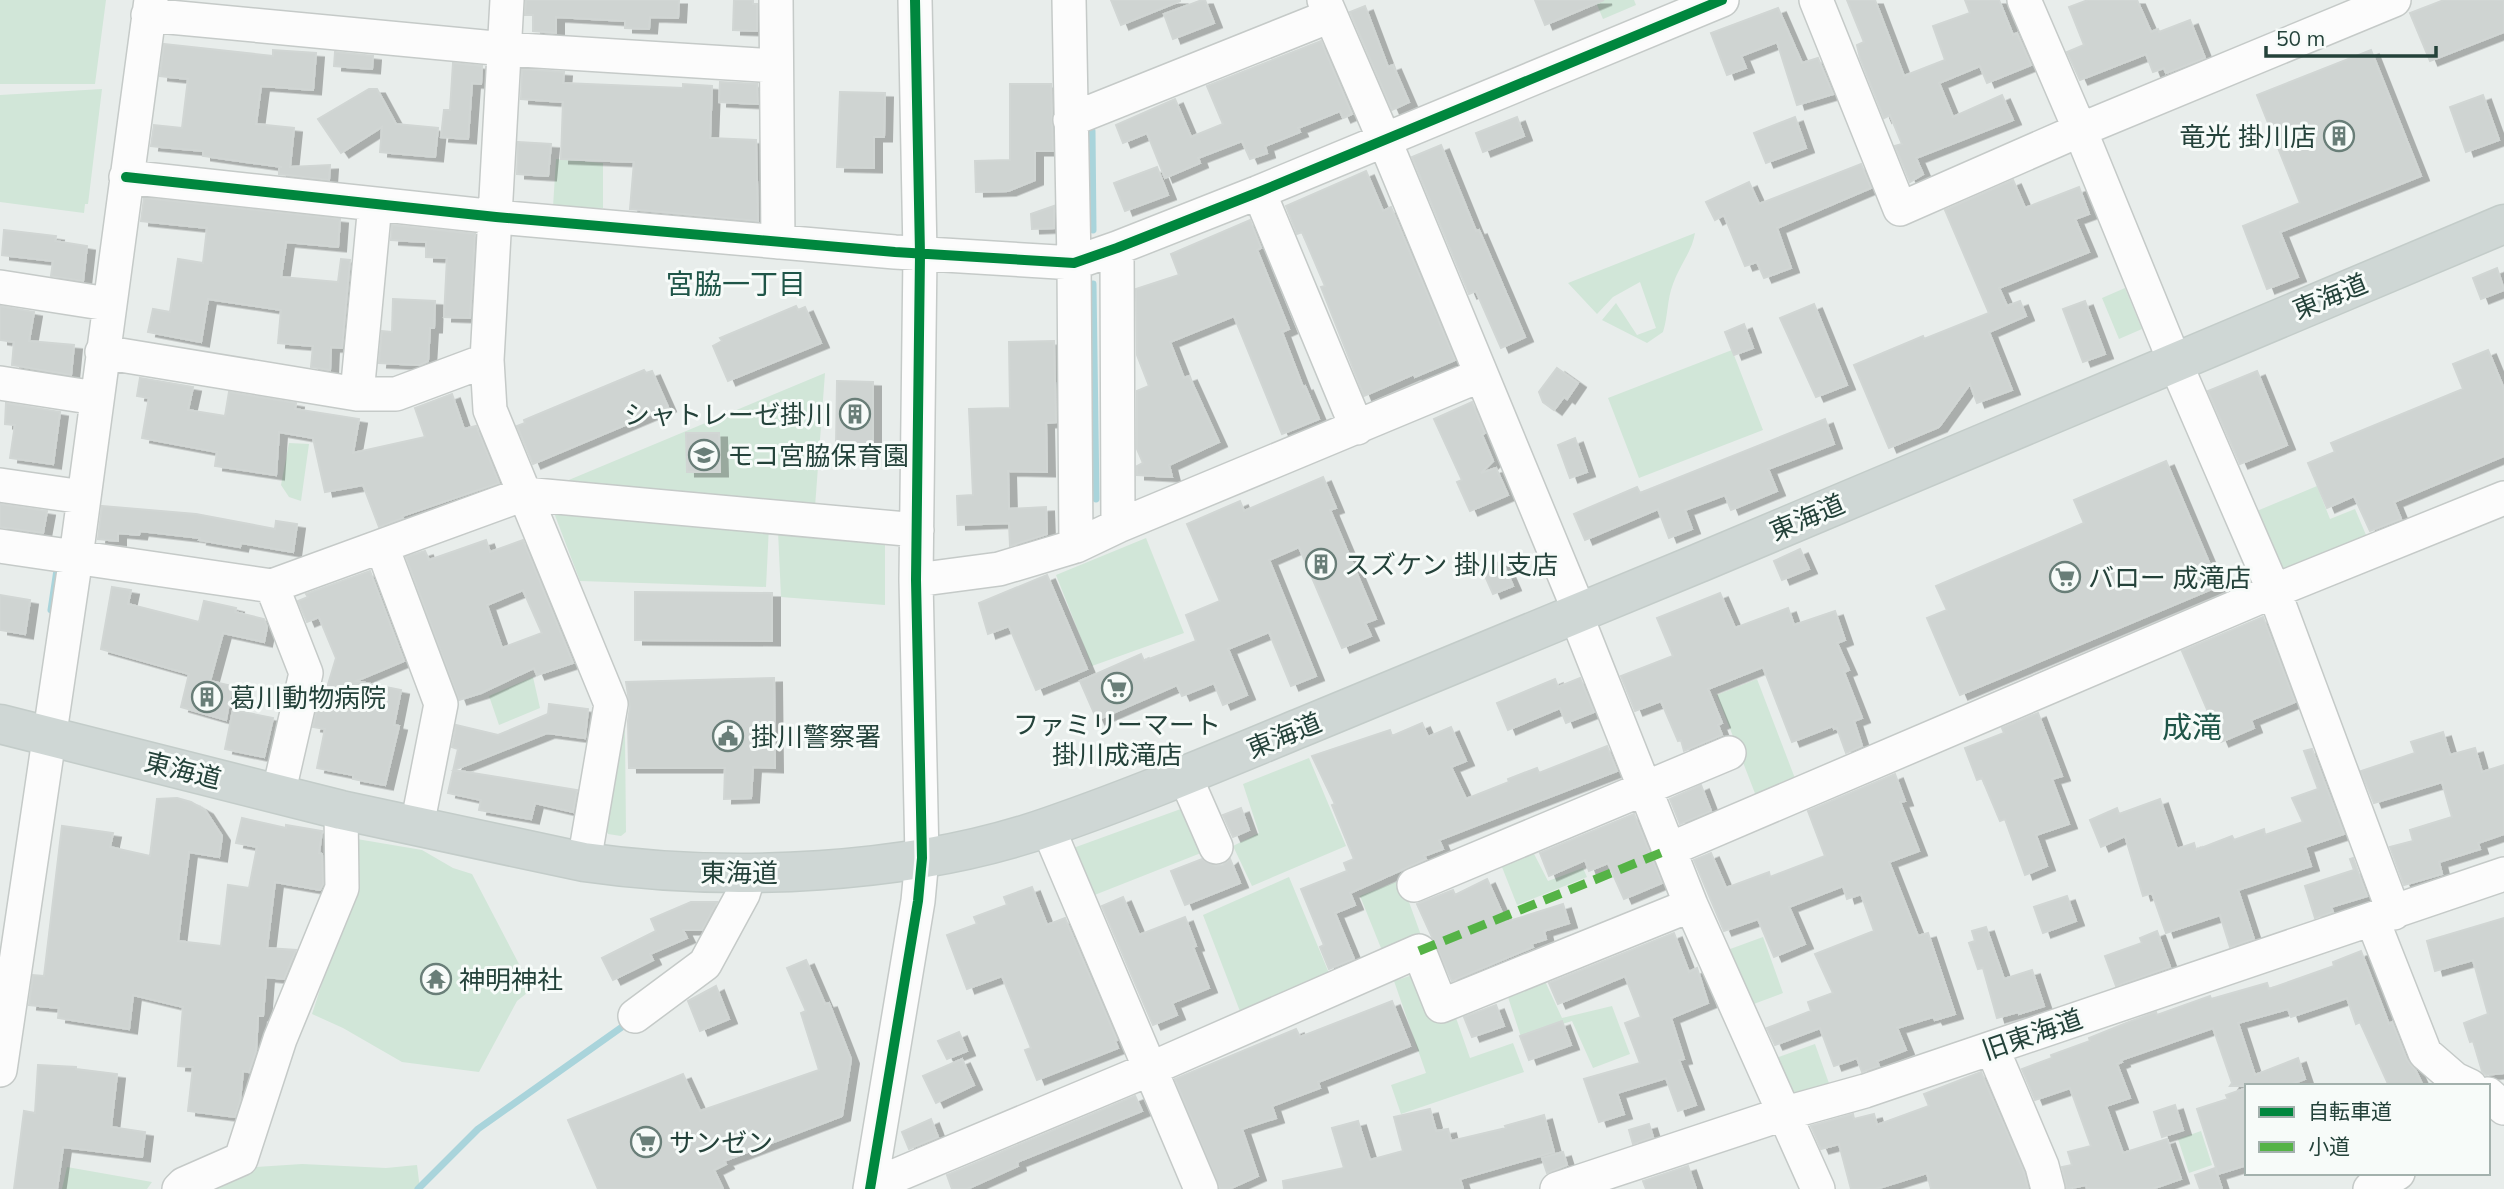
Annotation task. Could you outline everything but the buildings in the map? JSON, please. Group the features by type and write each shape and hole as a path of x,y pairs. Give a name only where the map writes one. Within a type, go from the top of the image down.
{"main road":[{"name":"東海道","path":"0,724 341,810 621,868 701,873 785,873 922,858 1048,828 1184,775 1578,614 2174,360 2504,225"}],"street":[{"path":"507,0 487,360 490,410 611,704 584,862"},
{"path":"776,0 778,242"},
{"path":"870,1188 916,915 922,858 916,580 920,254 915,0"},
{"path":"1069,0 1076,546"},
{"path":"126,177 496,217 920,254 1074,263 1259,192 1722,0"},
{"path":"1816,0 1900,209 2080,130 2394,0"},
{"path":"2024,0 2174,360 2274,591 2384,917 2425,1053 2455,1079 2466,1084"},
{"path":"0,1070 50,737 64,555 85,397 102,352 99,302 126,177 149,8 505,49 775,66"},
{"path":"1070,120 1327,8 1384,139 1578,614 1690,905 1818,1189"},
{"path":"1259,192 1357,428"},
{"path":"357,394 376,204"},
{"path":"1117,248 1118,526"},
{"path":"0,287 99,302"},
{"path":"102,352 357,394 396,394 487,360"},
{"path":"916,580 999,569 1076,546 1481,375"},
{"path":"0,383 85,397"},
{"path":"0,485 72,496"},
{"path":"0,546 272,586 524,494 917,530"},
{"path":"1668,850 2274,591 2504,498"},
{"path":"382,547 441,704 417,826"},
{"path":"272,586 306,673 278,794"},
{"path":"1415,885 1729,753"},
{"path":"1184,775 1216,847"},
{"path":"179,1189 184,1184 241,1159 280,1039 342,888 341,810"},
{"path":"1048,828 1201,1189"},
{"path":"635,1016 705,964 743,894 750,873"},
{"name":"旧東海道","path":"1557,1189 1992,1048 2384,917 2504,874"},
{"path":"870,1188 1419,951 1441,1006 1690,905"},
{"path":"1992,1048 2042,1166 2048,1189"},
{"path":"2490,1096 2504,1108"},
{"path":"2370,1189 2394,1175"}],"green space":[{"path":"0,0 106,0 95,84 0,84"},
{"path":"1595,0 1634,0 1636,5 1603,19"},
{"path":"102,89 88,204 85,204 84,213 0,202 0,95"},
{"path":"556,159 603,163 603,208 553,207"},
{"path":"1695,233 1671,290 1663,332 1647,343 1602,320 1616,303 1637,335 1656,328 1640,282 1613,297 1597,314 1568,283"},
{"path":"2125,288 2142,329 2119,339 2102,298"},
{"path":"1732,350 1763,430 1639,478 1608,398"},
{"path":"825,373 815,507 552,487"},
{"path":"289,443 309,444 301,501 289,497 281,485"},
{"path":"2317,486 2330,519 2355,509 2369,542 2279,579 2252,513"},
{"path":"548,497 769,526 766,587 580,581"},
{"path":"778,531 885,538 885,605 781,597"},
{"path":"1146,538 1184,633 1092,666 1056,575"},
{"path":"533,677 540,708 499,725 489,696"},
{"path":"1757,679 1796,781 1756,796 1717,695"},
{"path":"622,700 626,832 621,836 608,834 604,825"},
{"path":"1309,758 1346,846 1252,886 1233,846 1259,833 1243,784"},
{"path":"1189,806 1206,851 1087,898 1065,851"},
{"path":"351,838 422,850 453,868 472,874 532,989 517,1001 479,1072 402,1062 343,1028 312,1014 328,965"},
{"path":"1532,850 1548,881 1583,868 1587,877 1517,905 1500,862"},
{"path":"1289,877 1331,978 1241,1014 1203,915"},
{"path":"1401,880 1422,938 1383,953 1360,896"},
{"path":"1763,937 1783,993 1743,1008 1722,952"},
{"path":"1419,973 1455,1015 1470,1058 1513,1043 1524,1072 1401,1114 1391,1085 1426,1073 1394,981"},
{"path":"1544,979 1562,1018 1612,1006 1630,1054 1593,1068 1572,1021 1521,1037 1506,991"},
{"path":"1815,1044 1831,1089 1786,1105 1770,1060"},
{"path":"2201,1131 2212,1165 2189,1173 2178,1139"},
{"path":"302,1164 386,1168 417,1165 420,1189 205,1189 256,1167"},
{"path":"67,1167 152,1182 147,1189 62,1189"}],"waterway":[{"path":"1092,131 1093,230"},
{"path":"1093,284 1096,499"},
{"path":"51,610 58,563"},
{"path":"418,1189 478,1129 629,1022"}],"marked path":[{"path":"1419,951 1668,850"}],"cycle path":[{"path":"870,1189 918,901 922,858 916,580 920,254 915,0"},
{"path":"126,177 496,217 895,252 1074,263 1259,192 1722,0"}],"place":[{"name":"竜光 掛川店","path":"2339,136"},
{"name":"シャトレーゼ掛川","path":"855,414"},
{"name":"モコ宮脇保育園","path":"704,455"},
{"name":"スズケン 掛川支店","path":"1321,564"},
{"name":"バロー 成滝店","path":"2065,577"},
{"name":"ファミリーマート 掛川成滝店","path":"1117,688"},
{"name":"葛川動物病院","path":"207,697"},
{"name":"掛川警察署","path":"728,736"},
{"name":"神明神社","path":"436,979"},
{"name":"サンゼン","path":"646,1142"}],"district":[{"name":"宮脇一丁目","path":"736,283"},
{"name":"成滝","path":"2192,727"}]}
